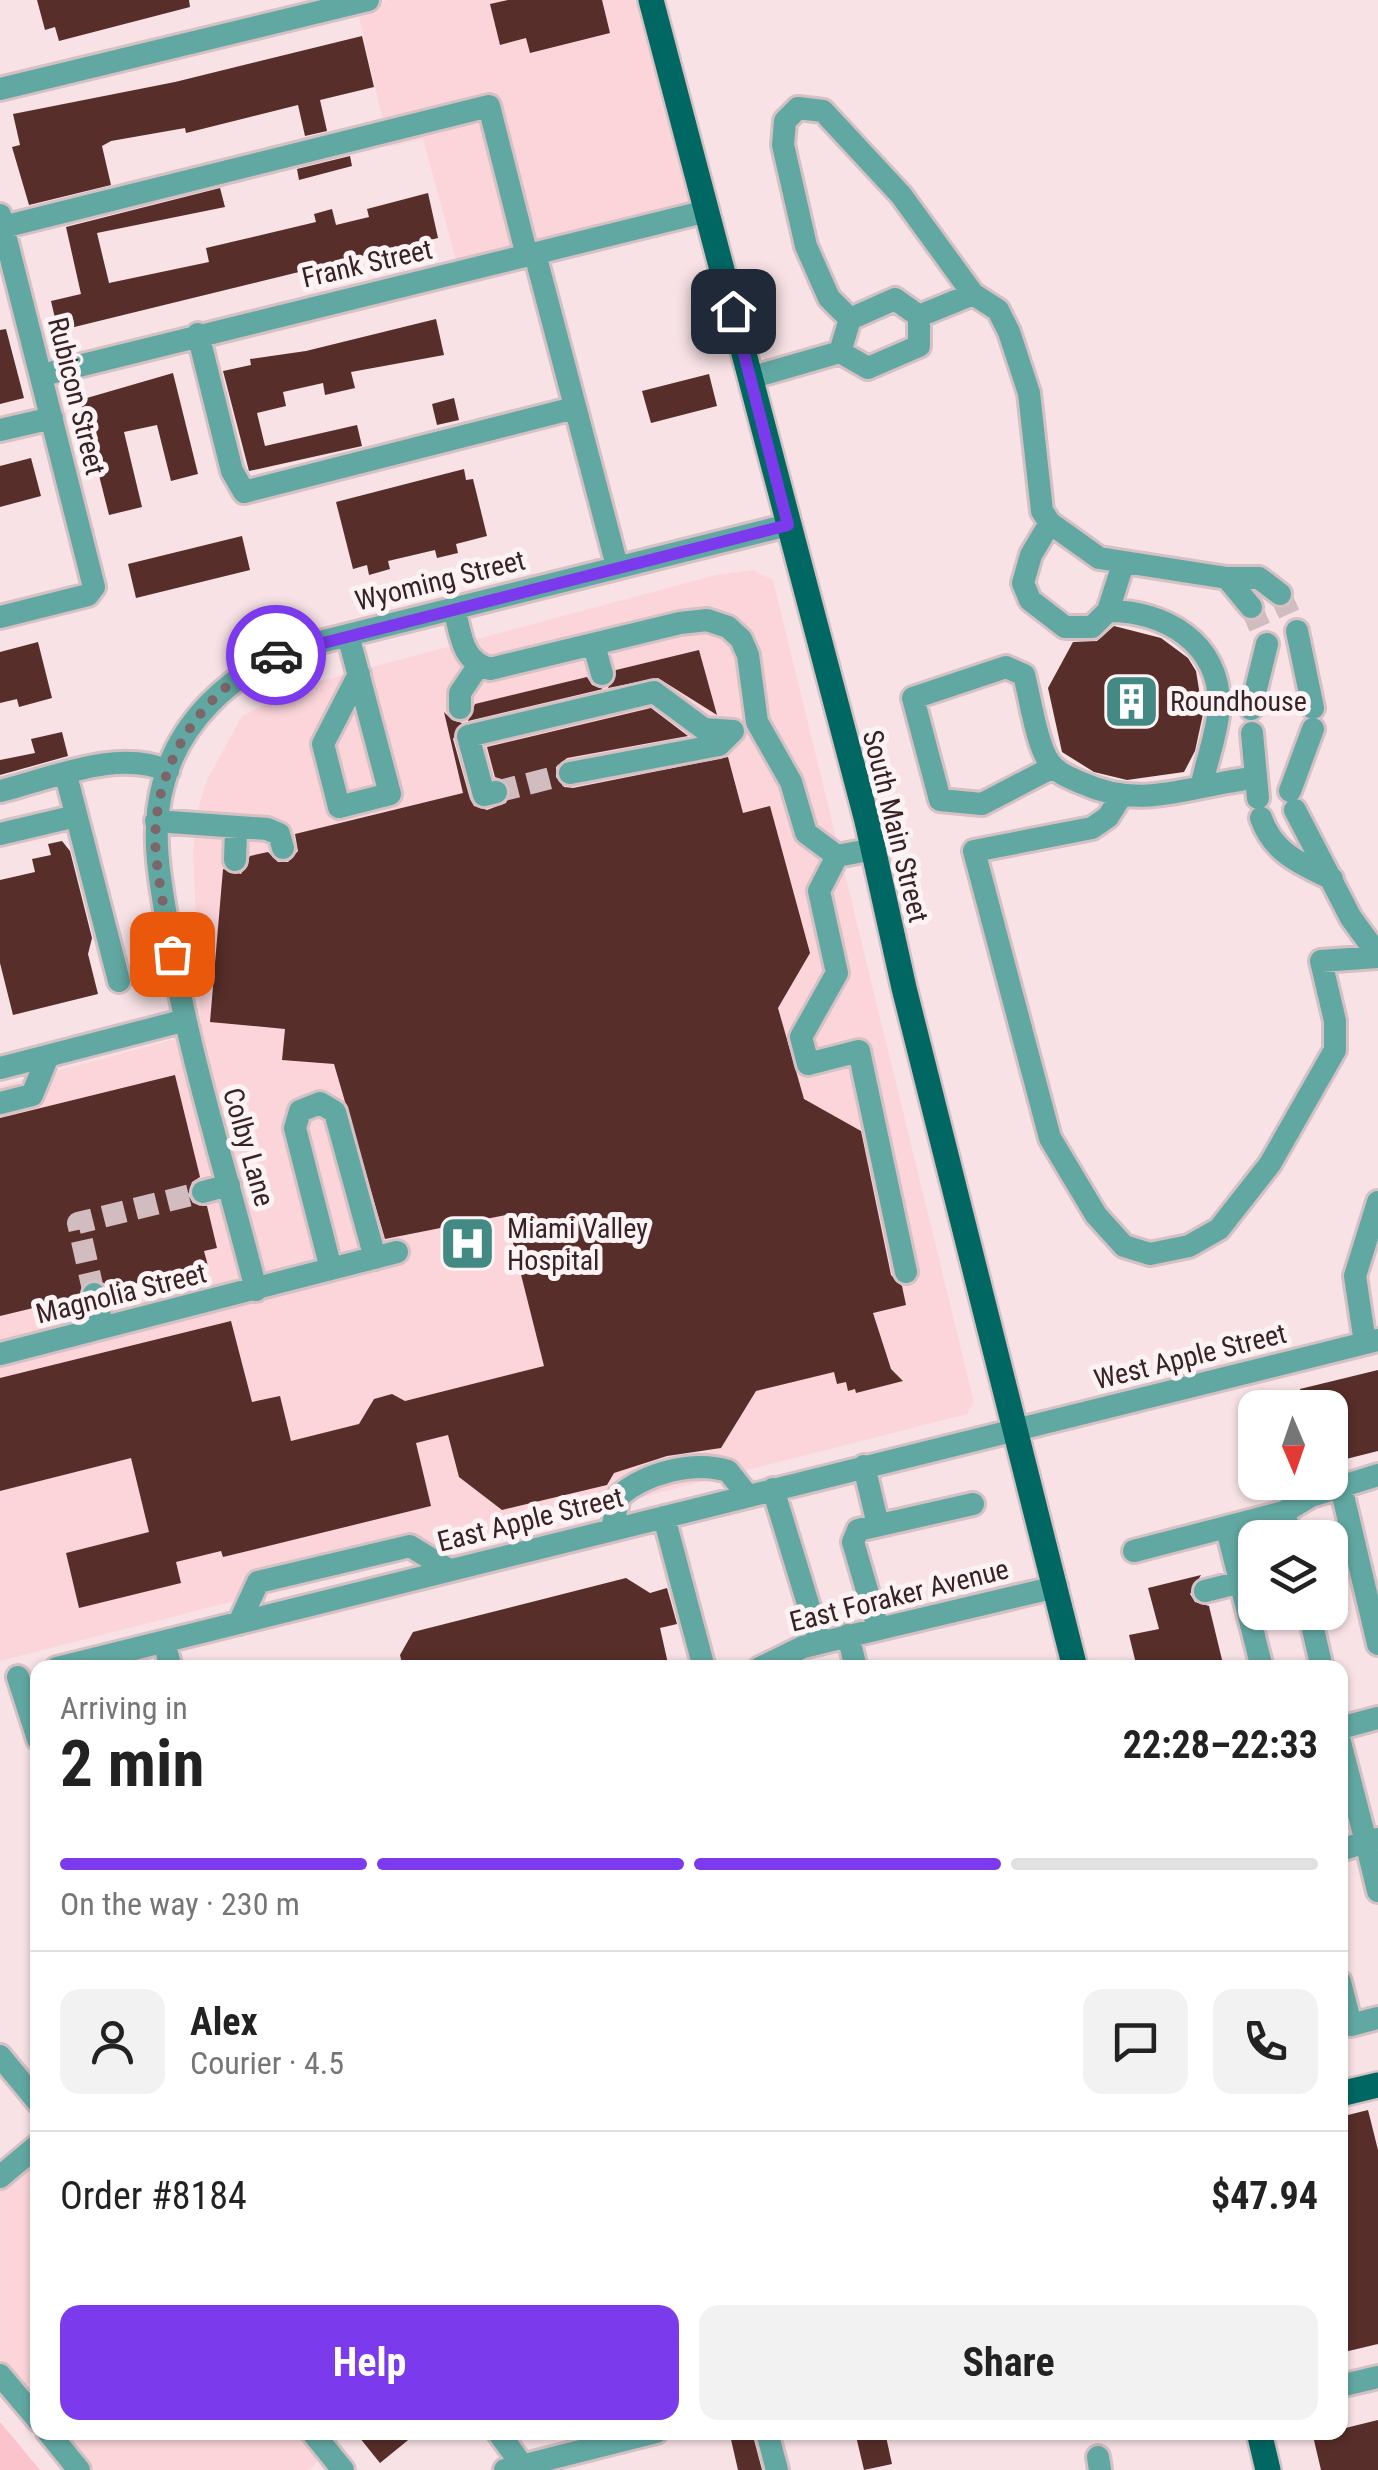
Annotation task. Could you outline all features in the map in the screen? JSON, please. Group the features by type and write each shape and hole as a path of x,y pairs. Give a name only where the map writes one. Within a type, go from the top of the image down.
{"main road":[{"name":"South Main Street","path":"651,0 874,849 904,988 1073,1660"},
{"path":"1348,2092 1378,2085"},
{"path":"1261,2440 1268,2470"}],"street":[{"path":"0,89 368,0"},
{"path":"2,221 489,106 617,566"},
{"path":"850,320 829,298 806,246 783,146 785,121 798,108 823,111 900,195 973,294 998,310 1029,393 1042,512 1050,523 1099,558 1227,578 1258,578 1280,594"},
{"name":"Frank Street","path":"42,375 708,211"},
{"name":"Rubicon Street","path":"0,617 93,591 42,375 5,258 2,221"},
{"path":"919,316 973,294"},
{"path":"840,352 850,320 895,299 919,316"},
{"path":"750,378 840,352 868,368 919,346 919,316"},
{"path":"198,334 232,470 244,492 574,408"},
{"path":"0,430 52,418"},
{"path":"1050,523 1031,554 1022,583 1030,600 1065,627 1092,627 1108,610 1123,564"},
{"name":"Wyoming Street","path":"156,831 168,771 188,730 231,682 288,650 788,525"},
{"path":"1227,578 1252,607"},
{"path":"454,608 465,652 478,666 503,668 680,622 708,620 728,627 748,655 756,722 790,782 806,832 837,856 874,849"},
{"path":"1108,610 1136,611 1160,619 1195,640 1207,660 1219,707 1202,784"},
{"path":"1120,798 1108,817 1092,828 974,850 1050,1138 1096,1215 1124,1246 1150,1254 1189,1246 1219,1229 1270,1164 1335,1050 1335,1021 1321,961 1378,956 1332,879 1292,800 1313,718 1297,631"},
{"path":"348,634 359,674 390,794 339,807 323,744 359,674"},
{"path":"1251,709 1267,644"},
{"path":"594,645 602,674"},
{"path":"460,708 460,693 478,666"},
{"path":"1053,767 982,804 940,800 913,698 1006,667 1024,675 1047,761 1053,767 1120,798 1140,799 1202,784 1258,798"},
{"path":"496,792 484,795 468,736 654,692 704,729 733,731"},
{"path":"570,774 719,745 733,731 756,722"},
{"path":"1252,733 1258,798 1267,837 1290,859 1332,879"},
{"path":"0,792 126,761 148,762 168,771"},
{"path":"66,776 119,981"},
{"path":"0,834 76,816"},
{"path":"235,860 236,830"},
{"path":"0,1068 182,1021 156,831 274,831 282,848"},
{"path":"837,856 819,892 837,972 801,1037 808,1064 859,1051 906,1272"},
{"name":"Colby Lane","path":"182,1021 256,1290"},
{"path":"0,1103 32,1095 48,1056"},
{"name":"Magnolia Street","path":"0,1354 386,1255 335,1112 320,1103 300,1111 295,1128 331,1269"},
{"path":"204,1192 229,1185"},
{"path":"1372,1342 1355,1276 1378,1202"},
{"path":"94,1294 103,1326"},
{"name":"West Apple Street","path":"1018,1430 1372,1342"},
{"name":"East Apple Street","path":"89,1660 1018,1430"},
{"path":"612,1529 619,1496 641,1482 677,1470 700,1466 728,1471 748,1496"},
{"path":"864,1466 878,1526"},
{"path":"1348,1484 1378,1475"},
{"path":"773,1488 820,1643"},
{"path":"1134,1551 1284,1512 1304,1500"},
{"path":"1343,1500 1378,1644"},
{"path":"878,1628 852,1542 858,1530 974,1504"},
{"path":"1284,1512 1286,1520"},
{"path":"664,1517 702,1660"},
{"path":"1227,1529 1238,1574"},
{"path":"240,1623 258,1582 410,1546 449,1570"},
{"path":"1205,1591 1238,1583"},
{"name":"East Foraker Avenue","path":"779,1660 820,1643 1056,1586"},
{"path":"1252,1630 1260,1660"},
{"path":"1313,1630 1320,1660"},
{"path":"848,1636 854,1660"},
{"path":"164,1642 169,1660"},
{"path":"18,1677 30,1714"},
{"path":"1348,1726 1378,1718"},
{"path":"1348,1766 1372,1840 1378,1890"},
{"path":"1348,1848 1372,1840"},
{"path":"1348,2013 1351,2025 1378,2018"},
{"path":"0,2056 30,2092"},
{"path":"0,2177 30,2153"},
{"path":"0,2375 30,2411"},
{"path":"1348,2384 1378,2377"},
{"path":"55,2440 79,2470"},
{"path":"317,2440 335,2467"},
{"path":"502,2440 514,2467 624,2440"},
{"path":"769,2440 777,2470"}],"shaded area":[{"path":"388,0 638,0 692,206 457,264 423,139 389,147 357,8"},
{"name":"Miami Valley Hospital","path":"753,570 773,580 974,1402 967,1414 0,1661 0,1086 201,1032 193,852 197,813 207,780 242,716 298,687 716,575"},
{"path":"30,2161 30,2395 0,2359 0,2187"},
{"path":"0,2422 40,2470 0,2470"},
{"path":"69,2440 305,2440 321,2458 308,2470 95,2470"}],"building":[{"path":"37,0 189,0 190,7 59,41 55,27 45,30"},
{"path":"508,0 602,0 610,33 530,53 526,38 500,45 490,4"},
{"path":"362,36 374,87 320,100 327,131 305,136 298,105 186,133 185,128 111,141 102,146 111,185 29,205 12,147 20,145 13,114 175,82"},
{"path":"350,156 352,166 299,180 297,169"},
{"path":"220,188 225,207 97,233 109,283 209,262 206,248 316,222 314,214 332,209 336,225 369,217 367,209 428,193 438,238 58,331 51,301 81,294 66,227"},
{"path":"436,319 444,355 351,372 355,388 325,395 323,383 283,392 286,406 257,413 265,446 357,425 362,446 249,471 223,371 251,365 250,359 306,351"},
{"path":"6,329 24,398 0,404 0,330"},
{"path":"173,373 198,474 171,481 157,425 124,432 142,507 109,515 80,400"},
{"path":"709,374 717,406 651,423 642,391"},
{"path":"454,398 459,420 437,425 432,404"},
{"path":"31,458 41,496 0,507 0,466"},
{"path":"464,469 466,480 473,479 487,536 456,544 458,553 437,558 435,550 388,561 390,569 369,575 367,565 353,569 336,502"},
{"path":"242,536 250,570 136,598 128,564"},
{"name":"Roundhouse","path":"1114,626 1161,638 1188,658 1196,671 1203,714 1195,751 1184,772 1127,780 1094,772 1062,752 1048,688 1073,642 1097,641"},
{"path":"38,642 52,698 19,707 17,699 0,703 0,652"},
{"path":"699,650 717,715 658,678 608,688 616,670"},
{"path":"587,677 592,685 603,689 468,721 475,704"},
{"path":"651,708 688,736 567,758 556,767 556,777 564,787 573,788 728,757 743,813 770,806 810,953 778,1008 804,1099 861,1131 891,1275 902,1286 906,1305 873,1313 891,1369 903,1381 856,1393 855,1389 848,1391 846,1382 837,1384 834,1372 756,1391 721,1448 667,1456 614,1473 607,1485 502,1510 459,1477 448,1435 416,1443 431,1506 223,1557 221,1551 176,1562 181,1583 79,1608 66,1553 149,1532 131,1458 0,1491 0,1378 231,1321 252,1402 280,1396 291,1441 359,1424 374,1399 392,1394 405,1401 544,1366 506,1215 385,1239 334,1064 282,1060 285,1029 210,1022 223,869 241,874 250,856 268,852 278,862 288,862 298,851 295,834 463,793 444,712 462,723 453,739 470,799 474,806 487,810 506,803 511,789 506,781 495,777 487,747"},
{"path":"62,732 68,756 0,775 0,760 35,753 31,739"},
{"path":"62,841 70,851 92,938 88,954 98,994 13,1015 0,963 0,880 35,872 32,859 51,855 48,844"},
{"path":"175,1075 200,1177 192,1182 188,1195 193,1203 207,1206 217,1248 204,1251 208,1266 108,1290 104,1283 91,1279 83,1284 79,1297 0,1316 0,1118"},
{"path":"1378,1370 1378,1451 1348,1458 1348,1390 1300,1389"},
{"path":"1201,1575 1190,1594 1195,1602 1209,1606 1222,1660 1135,1660 1129,1635 1159,1629 1148,1588"},
{"path":"626,1578 650,1593 667,1588 677,1624 660,1628 667,1660 401,1660 400,1655 413,1632"},
{"path":"1368,2110 1378,2150 1378,2344 1348,2351 1348,2115"},
{"path":"1378,2420 1378,2470 1321,2470 1314,2440 1348,2440 1348,2427"},
{"path":"361,2440 408,2440 380,2463"},
{"path":"731,2440 754,2440 762,2470 738,2470"},
{"path":"857,2440 887,2440 892,2464 864,2470"}],"tunnel":[{"path":"1280,594 1297,631"},
{"path":"1251,607 1267,644"},
{"path":"496,792 570,773"},
{"path":"94,1294 78,1223 203,1192"}],"way so far":[{"path":"172,954 156,853 156,821 164,782 188,730 210,703 231,682 276,655"}],"place":[{"name":"Roundhouse","path":"1131,701"},
{"name":"Miami Valley Hospital","path":"468,1244"}],"route":[{"path":"276,655 788,525 733,311"}]}
